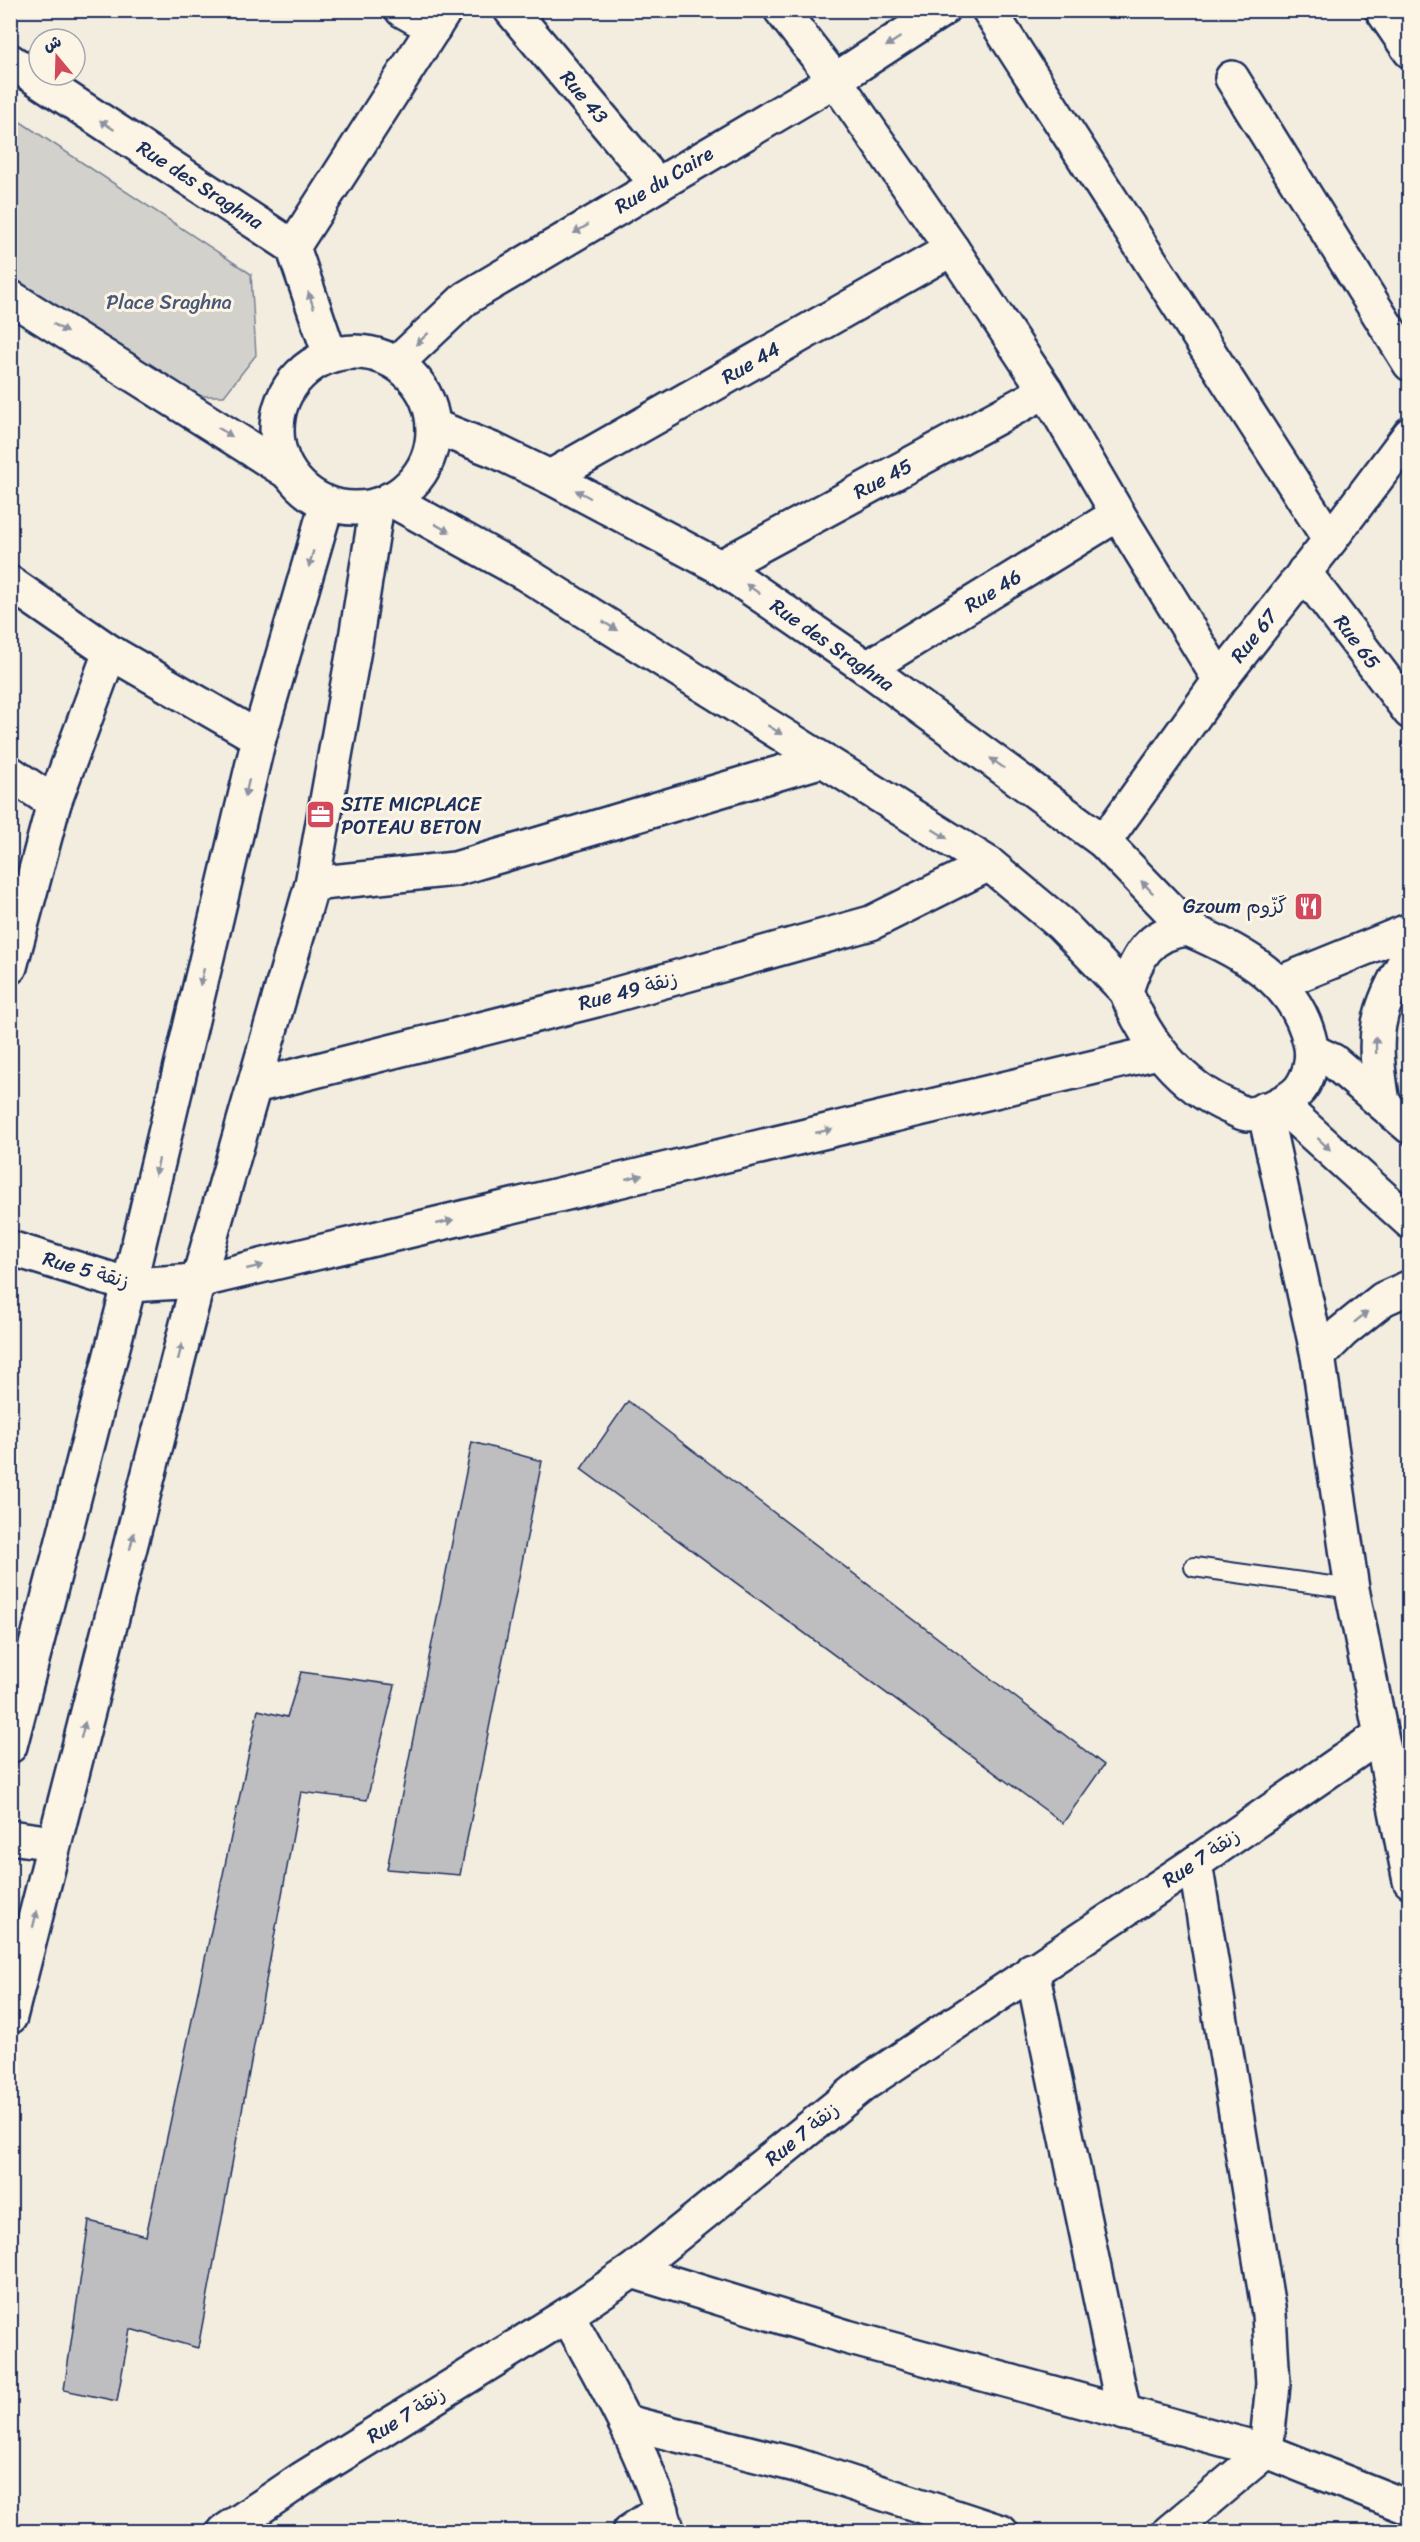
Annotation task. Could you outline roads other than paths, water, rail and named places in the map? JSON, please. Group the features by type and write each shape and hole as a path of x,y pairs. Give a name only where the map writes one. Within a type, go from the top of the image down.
{"street":[{"path":"330,355 293,247 439,19 402,10"},
{"name":"Rue 43","path":"511,10 657,184"},
{"path":"781,10 835,80 952,249 1046,391 1220,680"},
{"name":"Rue du Caire","path":"397,363 466,297 835,80 942,10"},
{"path":"989,10 1330,540"},
{"path":"1382,10 1410,51"},
{"name":"Rue des Sraghna","path":"10,61 293,247"},
{"path":"1232,78 1410,364"},
{"name":"Rue 44","path":"550,477 952,249"},
{"path":"10,297 289,473 305,491 327,503 349,508 384,502 403,491 421,471 432,446 433,426 426,397 414,378 397,363 376,354 353,351 330,355 309,366 292,383 280,404 276,427 279,451 289,473"},
{"name":"Rue 45","path":"720,567 1046,391"},
{"name":"Rue des Sraghna","path":"433,426 496,451 550,477 720,567 867,668 1104,842 1188,929"},
{"name":"Rue 67","path":"1104,842 1220,680 1408,440"},
{"path":"384,502 524,573 989,864 1061,924 1126,992 1144,1030 1158,1052 1214,1100 1247,1114 1273,1107 1302,1087 1309,1072 1312,1051 1307,1028 1299,1009 1279,983 1232,948 1188,929 1161,935 1145,950 1133,967 1126,992"},
{"path":"10,2017 198,1281 312,884 384,502"},
{"path":"10,1746 129,1285 259,738 327,503"},
{"name":"Rue 46","path":"867,668 1118,514"},
{"name":"Rue 65","path":"1304,572 1410,712"},
{"path":"10,583 110,652 259,738"},
{"path":"10,967 54,803 110,652"},
{"path":"312,884 455,869 823,760"},
{"path":"10,773 54,803"},
{"name":"Rue 49 زنقة","path":"255,1086 596,1000 871,923 989,864"},
{"path":"1279,983 1410,930"},
{"path":"1383,1103 1377,1065 1377,1028 1380,1010 1389,987 1410,952"},
{"path":"1312,1051 1333,1061 1410,1127"},
{"name":"Rue 5 زنقة","path":"10,1248 129,1285 198,1281 1158,1052"},
{"path":"1273,1107 1410,1222"},
{"path":"1273,1107 1318,1356 1352,1589 1379,1736 1409,1878"},
{"path":"1318,1356 1383,1299 1410,1287"},
{"name":"Rue 7 زنقة","path":"224,2532 302,2479 567,2315 632,2271 864,2084 1195,1863 1379,1736"},
{"path":"10,1837 54,1843"},
{"path":"1169,2532 1266,2451 1273,2384 1269,2314 1195,1863"},
{"path":"1032,1970 1124,2413"},
{"path":"632,2271 847,2337 1266,2451 1410,2508"},
{"path":"567,2315 626,2422 665,2521 629,2532"},
{"path":"626,2422 796,2464 1001,2532"},
{"path":"1405,2532 1410,2528"}],"lane":[{"path":"1194,1567 1352,1589"}],"place":[{"name":"SITE MICPLACE POTEAU BETON","path":"320,815"},
{"name":"Gzoum كَزّوم","path":"1308,906"}],"park label":[{"name":"Place Sraghna","path":"169,302"}]}
